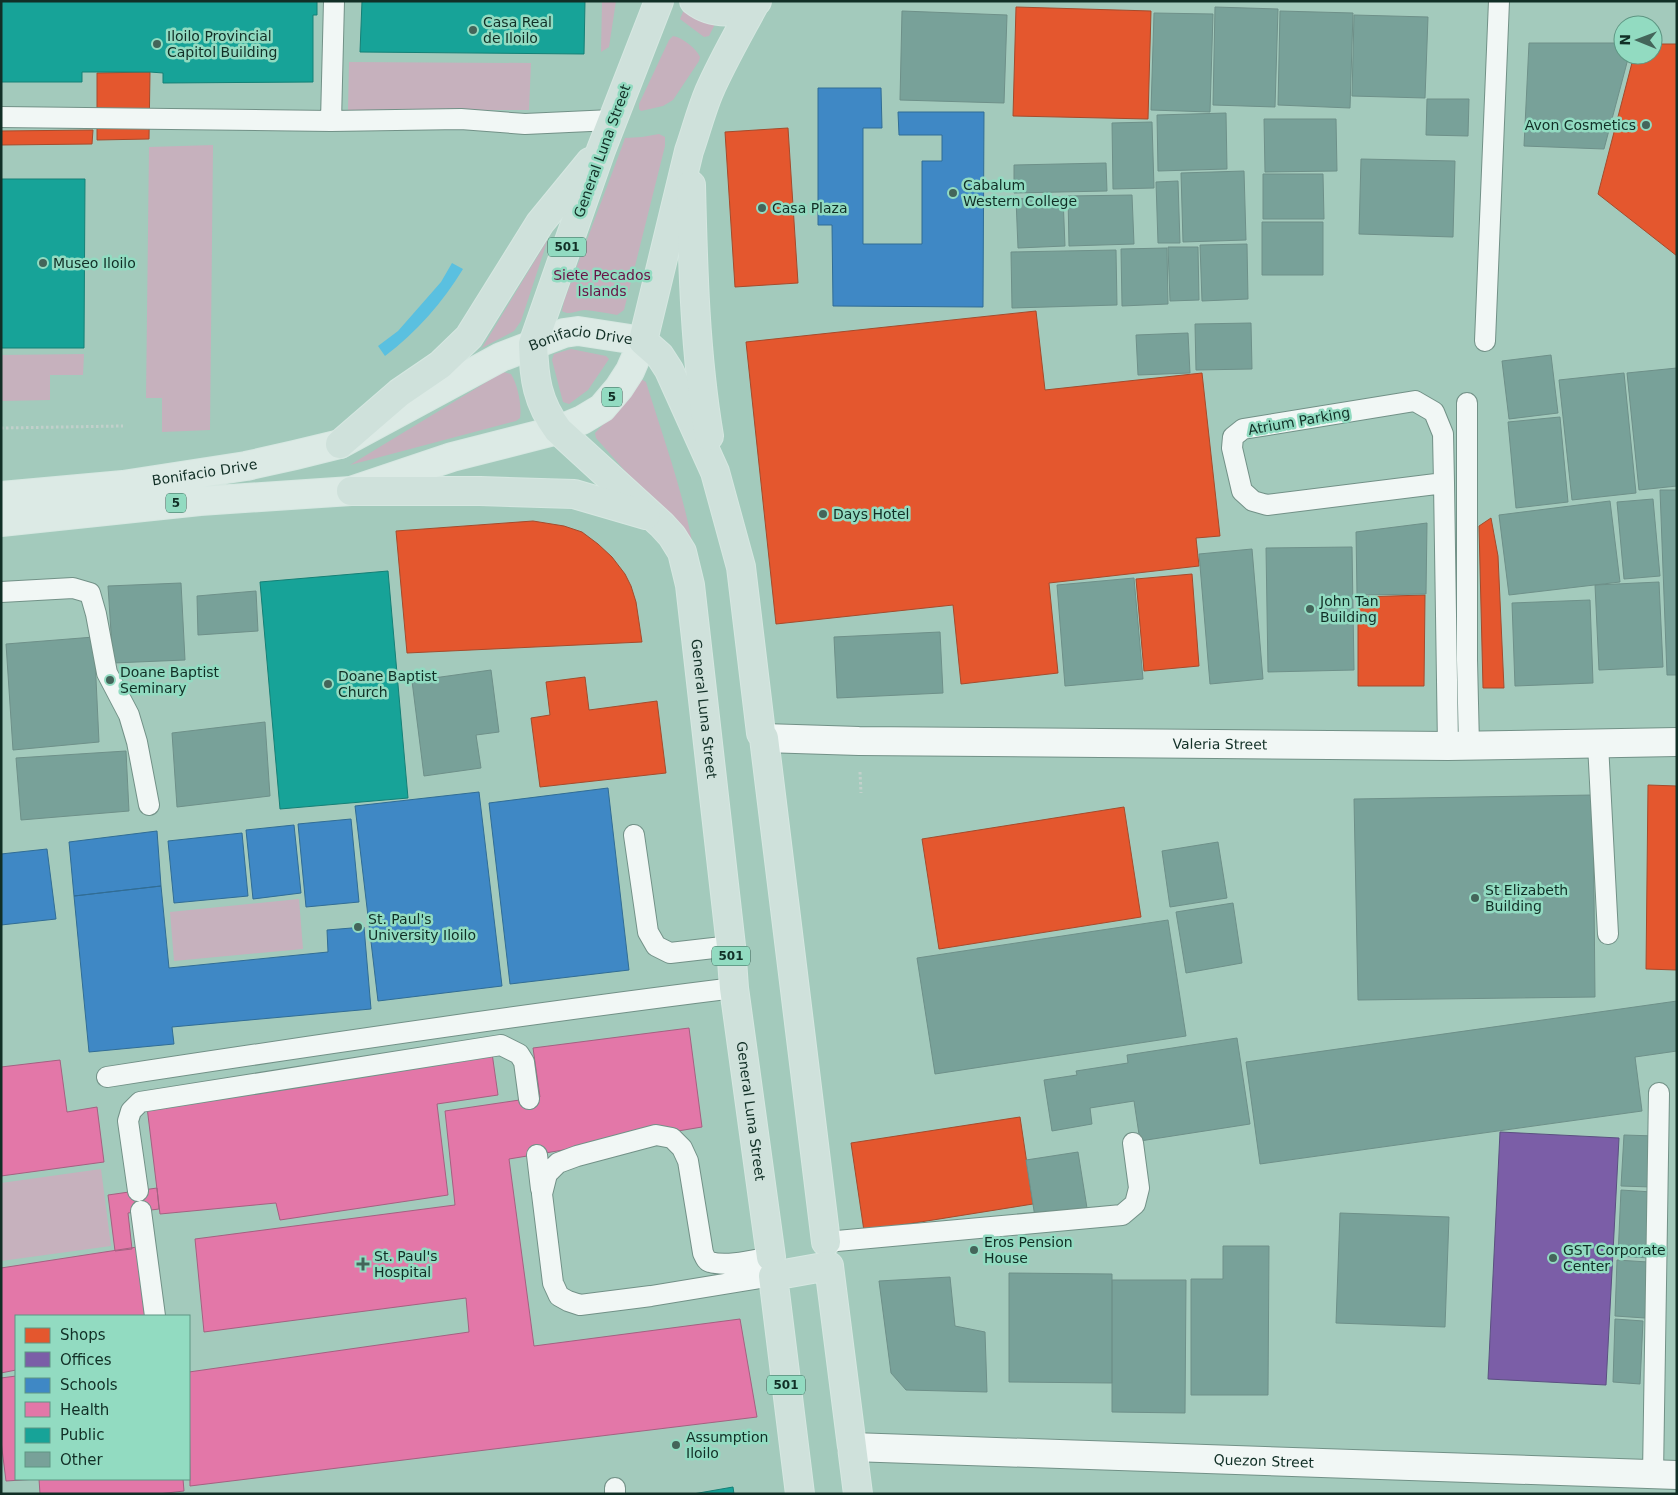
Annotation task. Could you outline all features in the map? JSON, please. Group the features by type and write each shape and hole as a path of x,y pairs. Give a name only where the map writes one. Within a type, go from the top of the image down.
{"highway":[{"name":"General Luna Street","path":"659,1 612,120 533,344 535,380 550,418 558,430 662,525 682,552 690,585 734,988 772,1266 800,1494"},
{"path":"694,1 711,10 726,12 741,10 756,2"},
{"path":"715,472 665,362 643,341 690,151 709,93 731,47 756,2"},
{"path":"340,444 400,394 440,365 469,337 540,223 601,150"},
{"path":"690,151 694,273 702,391 715,472 740,567 761,733 764,738 858,1494"},
{"path":"351,491 480,491 574,494 650,516"},
{"path":"772,1266 828,1254"}],"main road":[{"name":"Bonifacio Drive","path":"1,496 123,486 246,466 340,444 501,357 564,332 574,330 643,341 630,371 608,401 593,414 558,430 452,456 351,491 200,501 1,522"}],"street":[{"name":"Valeria Street","path":"764,738 868,741 1458,746 1677,742"},
{"name":"Quezon Street","path":"852,1448 1665,1475"}],"lane":[{"path":"331,121 334,1"},
{"path":"1485,341 1499,1"},
{"path":"1,117 331,121 461,119 525,124 612,120"},
{"name":"Atrium Parking","path":"1444,483 1267,506 1253,501 1242,491 1232,448 1234,437 1243,430 1415,401 1434,412 1443,434 1458,746"},
{"path":"1458,746 1467,660 1467,403"},
{"path":"1,592 73,588 90,594 96,614 106,673 129,715 137,742 150,805"},
{"path":"1598,744 1608,934"},
{"path":"634,835 648,932 656,946 670,953 730,946"},
{"path":"107,1077 414,1031 685,993 734,988"},
{"path":"138,1191 128,1121 131,1111 140,1102 501,1045 519,1054 524,1062 529,1099"},
{"path":"1659,1093 1665,1475"},
{"path":"542,1194 546,1174 558,1163 577,1156 656,1135 672,1138 682,1148 688,1161 703,1253 706,1259 710,1262 772,1266"},
{"path":"828,1254 1122,1215 1135,1204 1139,1188 1133,1143"},
{"path":"537,1155 553,1283 559,1296 568,1301 580,1305 651,1296 772,1266"},
{"path":"141,1211 155,1315"}],"path":[{"path":"1,428 123,426"}],"green space":[{"path":"602,1 616,1 609,47 601,52"},
{"path":"685,7 716,22 709,36 704,37 680,19"},
{"path":"673,36 685,41 692,47 700,57 699,61 673,100 663,106 641,111 639,104 669,40"},
{"path":"349,62 531,63 529,110 348,110"},
{"name":"Siete Pecados Islands","path":"659,134 665,137 665,146 624,310 617,315 585,310 571,313 562,311 564,301 625,138"},
{"path":"213,145 210,430 162,432 162,398 146,398 149,147"},
{"name":"Siete Pecados Islands","path":"548,239 521,321 514,331 482,348"},
{"path":"571,349 606,356 609,359 588,390 569,404 563,402 552,360 554,354"},
{"path":"84,354 83,375 50,375 50,400 1,401 1,355"},
{"path":"503,372 511,374 517,390 520,402 520,418 516,421 350,465"},
{"path":"641,379 646,382 675,473 687,519 696,566 667,514 596,438 595,433"},
{"path":"299,899 303,949 174,961 170,912"},
{"path":"101,1169 111,1246 1,1261 1,1183"}],"water":[{"path":"452,263 463,269 447,293 418,327 385,356 378,346 398,331 441,282"}],"building: Shops":[{"path":"1016,7 1151,11 1148,119 1013,116"},
{"name":"Avon Cosmetics","path":"1663,44 1677,44 1677,256 1598,194 1631,65 1663,65"},
{"path":"150,72 149,139 97,140 97,73"},
{"name":"Casa Plaza","path":"788,128 798,283 735,287 725,132"},
{"path":"93,130 92,144 1,145 1,131"},
{"path":"1036,311 1045,390 1202,373 1220,536 1196,538 1199,566 1049,583 1058,673 961,684 953,605 776,624 746,342"},
{"path":"1491,518 1498,556 1504,688 1483,688 1479,526"},
{"path":"533,521 564,526 582,532 612,557 625,574 631,586 636,602 642,642 407,653 396,531"},
{"path":"1192,574 1199,666 1144,671 1136,579"},
{"path":"1425,595 1424,686 1358,686 1358,597"},
{"path":"585,677 589,710 657,701 666,773 540,787 531,718 550,715 546,682"},
{"path":"1648,785 1677,786 1677,970 1646,969"},
{"path":"1124,807 1141,917 939,949 922,839"},
{"path":"1020,1117 1033,1204 864,1231 851,1143"}],"building: Offices":[{"name":"GST Corporate Center","path":"1500,1132 1619,1138 1606,1385 1488,1379"}],"building: Schools":[{"name":"Cabalum Western College","path":"818,88 881,88 882,128 863,128 863,244 922,244 922,161 942,161 942,135 899,135 898,112 984,112 983,307 833,306 832,225 818,225"},
{"path":"608,788 629,970 510,984 489,803"},
{"path":"479,792 502,986 378,1001 355,806"},
{"path":"351,819 359,902 306,907 298,824"},
{"path":"294,825 301,893 253,899 246,830"},
{"path":"157,831 161,886 74,896 69,842"},
{"path":"242,833 248,896 174,903 168,841"},
{"path":"47,849 56,919 1,925 1,854"},
{"path":"161,886 169,968 328,952 327,930 364,927 371,1009 172,1027 174,1044 89,1052 74,896"}],"building: Health":[{"path":"689,1028 702,1127 509,1159 534,1346 740,1319 757,1417 190,1486 190,1372 469,1332 466,1298 204,1332 195,1239 455,1205 445,1111 540,1097 533,1048"},
{"path":"492,1053 498,1095 437,1104 448,1195 280,1220 276,1203 160,1214 147,1107"},
{"path":"60,1060 67,1112 97,1107 104,1162 1,1176 1,1067"},
{"path":"157,1188 159,1209 128,1213 132,1249 115,1251 108,1195"},
{"path":"137,1247 146,1315 15,1315 15,1370 1,1373 1,1268"},
{"path":"15,1376 15,1480 22,1480 6,1481 1,1441 1,1378"},
{"path":"39,1480 183,1480 184,1491 158,1494 40,1494"}],"building: Public":[{"name":"Iloilo Provincial Capitol Building","path":"1,1 317,1 317,15 313,15 313,82 163,83 163,73 82,72 82,82 1,82"},
{"name":"Casa Real de Iloilo","path":"362,1 585,1 584,54 360,52"},
{"name":"Museo Iloilo","path":"1,179 85,179 84,348 1,348"},
{"path":"388,571 408,798 280,809 260,582"},
{"path":"733,1487 734,1494 693,1494"}],"building: Other":[{"path":"1215,7 1278,9 1275,107 1213,105"},
{"path":"902,11 1007,15 1004,103 900,100"},
{"path":"1280,11 1353,13 1350,108 1278,105"},
{"path":"1154,13 1213,14 1210,112 1151,110"},
{"path":"1354,15 1428,17 1425,98 1352,96"},
{"path":"1529,43 1613,43 1613,65 1626,65 1604,149 1524,146"},
{"path":"1427,99 1469,99 1468,136 1426,135"},
{"path":"1226,113 1227,169 1158,171 1157,115"},
{"path":"1264,119 1336,119 1337,171 1265,172"},
{"path":"1152,122 1154,188 1113,189 1112,123"},
{"path":"1361,159 1455,161 1453,237 1359,234"},
{"path":"1106,163 1107,191 1014,193 1014,165"},
{"path":"1244,171 1246,240 1183,242 1181,173"},
{"path":"1263,174 1323,174 1324,219 1263,219"},
{"path":"1178,181 1180,243 1158,243 1156,182"},
{"path":"1132,195 1134,244 1069,246 1068,196"},
{"path":"1063,197 1065,246 1018,248 1016,199"},
{"path":"1262,222 1323,222 1323,275 1262,275"},
{"path":"1247,244 1248,299 1202,301 1200,245"},
{"path":"1168,247 1198,247 1199,300 1170,301"},
{"path":"1167,248 1168,304 1122,306 1121,249"},
{"path":"1116,250 1117,305 1012,308 1011,252"},
{"path":"1251,323 1252,369 1196,370 1195,324"},
{"path":"1188,333 1190,373 1138,375 1136,335"},
{"path":"1551,355 1558,413 1509,419 1502,361"},
{"path":"1677,368 1677,486 1639,490 1627,373"},
{"path":"1624,373 1636,493 1572,500 1559,380"},
{"path":"1560,417 1568,502 1516,508 1508,422"},
{"path":"1660,490 1677,490 1677,675 1667,675"},
{"path":"1653,499 1660,576 1624,579 1617,502"},
{"path":"1610,501 1620,582 1509,595 1499,515"},
{"path":"1427,523 1426,594 1357,595 1356,532"},
{"name":"John Tan Building","path":"1352,547 1354,670 1268,672 1266,548"},
{"path":"1252,549 1263,679 1210,684 1199,554"},
{"path":"1134,578 1143,679 1065,686 1057,585"},
{"path":"1659,582 1663,667 1599,670 1595,585"},
{"path":"181,583 185,660 113,663 108,586"},
{"path":"256,591 258,631 198,635 197,596"},
{"path":"1590,600 1593,683 1515,686 1512,603"},
{"path":"940,632 943,693 837,698 834,637"},
{"path":"94,637 99,742 13,750 6,644"},
{"path":"491,670 499,732 476,735 481,768 424,776 412,681"},
{"path":"265,722 270,796 177,807 172,733"},
{"path":"126,751 129,811 21,820 16,758"},
{"name":"St Elizabeth Building","path":"1593,795 1595,997 1358,1000 1354,799"},
{"path":"1218,842 1227,898 1170,907 1162,851"},
{"path":"1233,903 1242,963 1186,973 1176,912"},
{"path":"1168,920 1186,1036 935,1074 917,958"},
{"path":"1677,1001 1677,1051 1635,1057 1642,1111 1260,1164 1246,1062"},
{"path":"1237,1038 1250,1124 1140,1141 1134,1101 1090,1108 1092,1124 1052,1131 1044,1080 1077,1075 1076,1071 1128,1063 1127,1055"},
{"path":"1624,1135 1655,1136 1652,1187 1621,1186"},
{"path":"1078,1152 1087,1208 1035,1217 1026,1160"},
{"path":"1621,1190 1652,1192 1649,1258 1618,1256"},
{"path":"1340,1213 1449,1217 1445,1327 1336,1323"},
{"path":"1223,1246 1269,1246 1268,1395 1191,1395 1191,1279 1223,1279"},
{"path":"1617,1260 1648,1262 1645,1318 1615,1316"},
{"path":"1009,1273 1112,1274 1112,1383 1009,1382"},
{"path":"950,1277 955,1326 985,1332 987,1392 906,1390 891,1373 879,1281"},
{"path":"1112,1280 1186,1280 1185,1413 1112,1412"},
{"path":"1615,1319 1643,1321 1640,1384 1613,1382"}],"place":[{"name":"Casa Real de Iloilo","path":"473,30"},
{"name":"Iloilo Provincial Capitol Building","path":"157,44"},
{"name":"Avon Cosmetics","path":"1646,125"},
{"name":"Cabalum Western College","path":"953,193"},
{"name":"Casa Plaza","path":"762,208"},
{"name":"Museo Iloilo","path":"43,263"},
{"name":"Days Hotel","path":"823,514"},
{"name":"John Tan Building","path":"1310,609"},
{"name":"Doane Baptist Seminary","path":"110,680"},
{"name":"Doane Baptist Church","path":"328,684"},
{"name":"St Elizabeth Building","path":"1475,898"},
{"name":"St. Paul's University Iloilo","path":"358,927"},
{"name":"Eros Pension House","path":"974,1250"},
{"name":"GST Corporate Center","path":"1553,1258"},
{"name":"St. Paul's Hospital","path":"363,1264"},
{"name":"Assumption Iloilo","path":"676,1445"}]}
